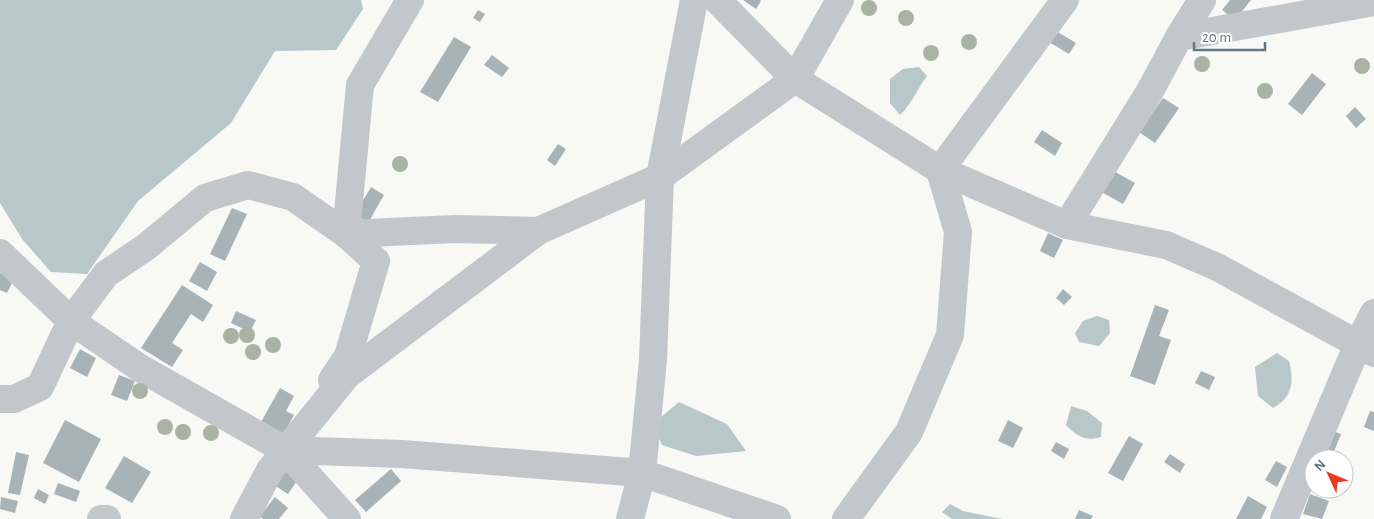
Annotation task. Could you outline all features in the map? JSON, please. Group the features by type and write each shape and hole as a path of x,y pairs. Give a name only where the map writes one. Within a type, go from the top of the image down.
{"street":[{"path":"346,234 360,85 410,0"},
{"path":"630,519 642,473 653,360 660,177 694,0"},
{"path":"717,0 795,79 940,170 1067,225 1166,245 1217,267 1366,348"},
{"path":"285,450 347,376 538,231 660,177 795,79 840,0"},
{"path":"940,170 1065,0"},
{"path":"1067,225 1150,91 1202,0"},
{"path":"1180,37 1374,2"},
{"path":"846,519 909,432 950,335 958,232 940,170"},
{"path":"0,399 14,399 40,387 71,321 106,274 146,247 206,198 248,185 293,197 346,234 376,261 348,356 270,470 244,519"},
{"path":"346,234 455,229 538,231"},
{"path":"0,253 71,321 140,368 285,450 347,519"},
{"path":"1284,519 1366,348 1374,313"},
{"path":"285,450 402,454 642,473 777,519"},
{"path":"101,519 107,519"}],"shaded area":[{"path":"0,0 361,0 363,9 336,50 275,51 231,123 138,201 87,274 51,272 22,239 0,203"},
{"path":"919,67 927,76 900,115 890,103 890,79 903,69"},
{"path":"1097,316 1109,320 1110,333 1099,346 1079,342 1075,333 1083,321"},
{"path":"1277,353 1289,361 1291,382 1285,399 1273,408 1258,396 1255,367"},
{"path":"679,402 727,424 746,451 696,456 662,445 653,424"},
{"path":"1071,406 1087,411 1102,423 1101,437 1090,439 1082,437 1066,425"},
{"path":"950,504 963,511 1002,519 952,519 942,512"}],"building":[{"path":"743,0 760,0 761,1 756,9"},
{"path":"1230,0 1251,0 1235,20 1222,10"},
{"path":"478,10 485,14 480,22 473,18"},
{"path":"1051,28 1076,43 1069,54 1044,39"},
{"path":"454,37 471,47 438,102 420,92"},
{"path":"492,55 509,68 502,77 484,65"},
{"path":"1312,73 1326,84 1302,115 1288,104"},
{"path":"1163,98 1179,108 1155,143 1139,132"},
{"path":"1355,107 1366,119 1356,128 1346,116"},
{"path":"1042,130 1062,143 1055,156 1034,142"},
{"path":"558,144 566,149 555,166 547,160"},
{"path":"1110,169 1135,183 1123,204 1098,190"},
{"path":"371,187 384,195 368,223 355,214"},
{"path":"232,208 247,214 225,261 210,254"},
{"path":"1048,233 1063,240 1054,258 1040,251"},
{"path":"200,262 217,272 207,291 189,281"},
{"path":"0,273 14,279 7,293 0,290"},
{"path":"182,285 213,305 203,322 191,314 172,343 183,350 172,367 141,348"},
{"path":"1063,289 1072,297 1064,305 1056,298"},
{"path":"1155,305 1169,310 1159,336 1171,340 1155,385 1130,376"},
{"path":"236,311 256,320 250,332 231,323"},
{"path":"80,349 96,358 87,377 70,368"},
{"path":"1201,371 1215,377 1209,390 1195,383"},
{"path":"119,375 135,381 127,401 111,395"},
{"path":"280,388 294,396 286,411 294,415 283,435 261,422"},
{"path":"1370,411 1374,412 1374,431 1364,427"},
{"path":"65,420 101,439 79,482 43,463"},
{"path":"1008,420 1023,428 1013,448 998,441"},
{"path":"1327,429 1341,434 1335,449 1319,449"},
{"path":"1129,436 1143,444 1123,481 1108,473"},
{"path":"1056,442 1069,449 1064,459 1051,451"},
{"path":"16,452 29,455 20,495 8,493"},
{"path":"1170,454 1185,464 1180,473 1164,462"},
{"path":"124,456 151,472 132,503 105,488"},
{"path":"1276,461 1287,467 1277,487 1265,480"},
{"path":"286,469 299,478 288,494 274,485"},
{"path":"391,469 401,481 366,512 355,500"},
{"path":"58,483 80,491 76,502 54,494"},
{"path":"38,489 49,495 45,504 34,498"},
{"path":"1248,496 1267,507 1261,519 1236,519"},
{"path":"1,497 18,501 15,513 0,509"},
{"path":"275,497 288,508 279,519 263,519 260,516"},
{"path":"1308,499 1329,501 1322,519 1303,514"},
{"path":"1079,510 1093,516 1091,519 1075,519"}]}
